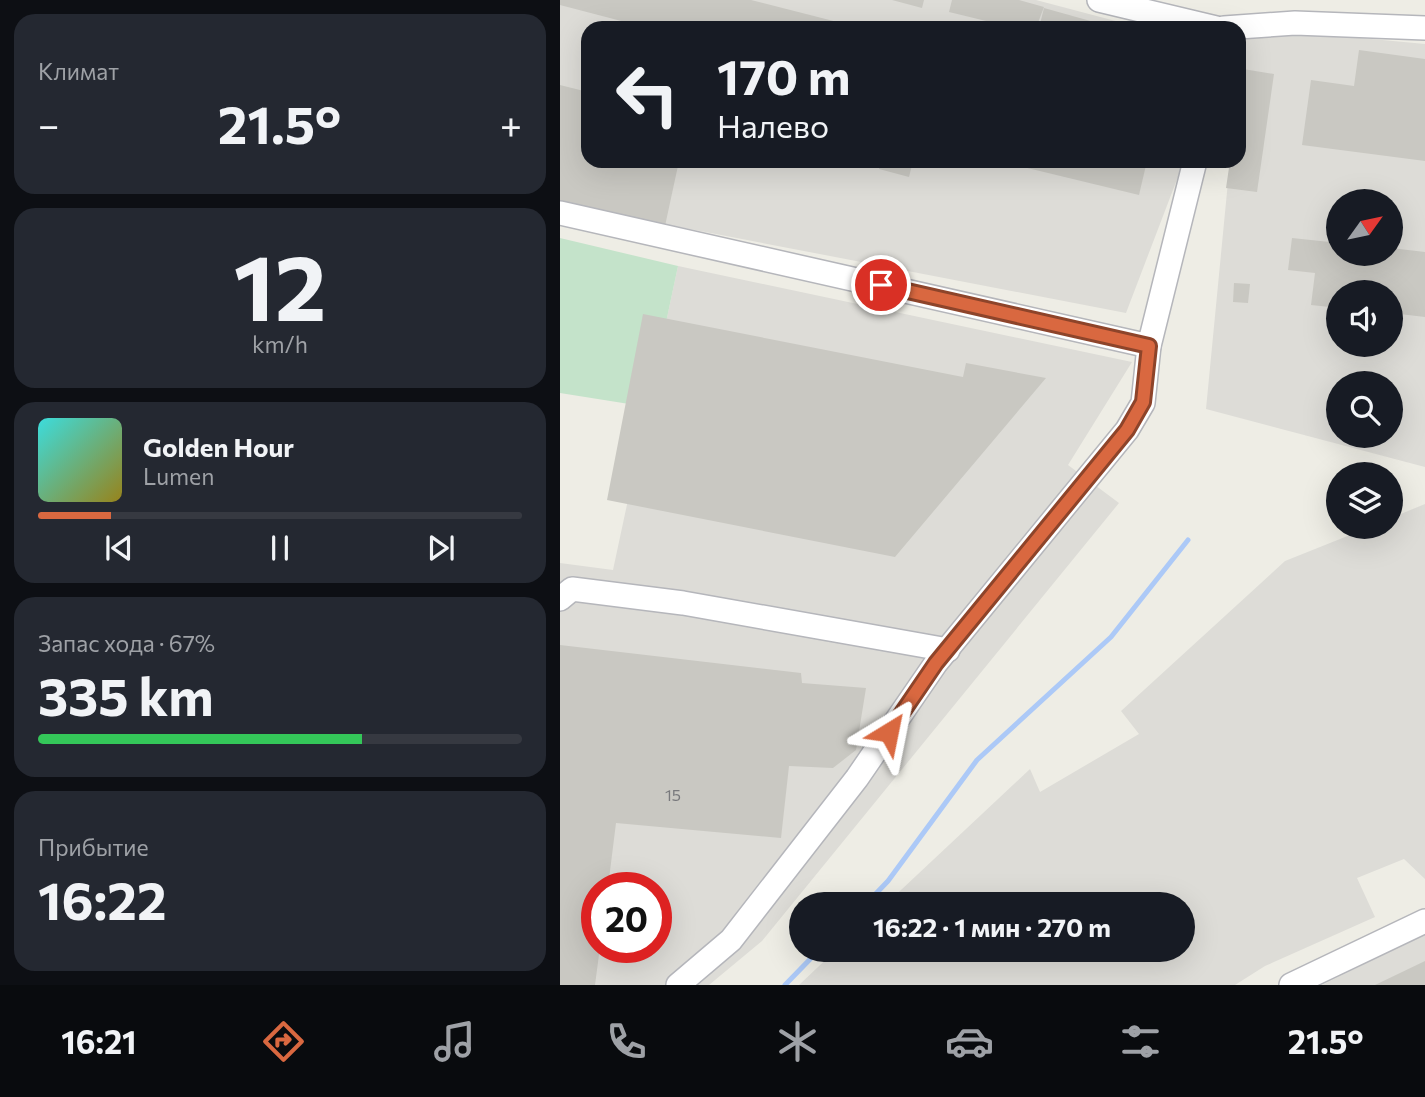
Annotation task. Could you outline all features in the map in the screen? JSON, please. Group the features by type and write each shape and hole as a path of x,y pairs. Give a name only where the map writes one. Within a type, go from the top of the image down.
{"street":[{"path":"1099,0 1187,21"},
{"path":"1246,26 1295,23 1425,28"},
{"path":"678,985 731,940 858,778 948,650 1127,430 1143,402 1149,346 1193,168"},
{"path":"560,213 1149,346"},
{"path":"560,599 572,589 683,603 948,650"},
{"path":"1291,985 1425,921"}],"shaded area":[{"path":"560,0 1036,0 1116,21 581,21 581,168 1181,168 1126,313 560,204"},
{"path":"1246,27 1425,44 1425,467 1353,448 1403,448 1403,371 1326,371 1326,441 1206,409 1229,168 1246,168"},
{"path":"678,266 1132,362 1068,465 1119,503 802,892 789,892 789,908 762,941 709,985 560,985 560,563 613,570"},
{"path":"1425,504 1425,879 1404,859 1357,878 1375,917 1265,966 1235,985 799,985 823,962 1195,962 1195,892 899,892 1030,769 1040,792 1139,734 1121,711 1285,561 1340,539 1403,539 1403,513"},
{"path":"1425,934 1425,985 1322,985"}],"green space":[{"path":"560,238 678,266 648,407 560,393"}],"building":[{"path":"560,0 751,0 833,21 621,21 560,5"},
{"path":"892,0 924,0 922,8"},
{"path":"952,0 1019,0 1044,7 1039,21 986,21 949,12"},
{"path":"1044,8 1091,21 1041,21"},
{"path":"1359,50 1425,59 1425,161 1302,145 1311,80 1354,86"},
{"path":"1246,69 1274,74 1257,192 1226,188 1229,168 1246,168"},
{"path":"560,85 581,90 581,168 677,168 665,226 560,203"},
{"path":"879,168 911,168 909,177"},
{"path":"1027,168 1145,168 1139,195"},
{"path":"1292,238 1326,242 1326,266 1404,266 1404,250 1425,252 1425,317 1403,314 1403,280 1326,280 1326,307 1311,305 1315,273 1288,270"},
{"path":"1234,283 1250,284 1248,303 1233,302"},
{"path":"643,314 963,377 966,363 1046,378 895,557 607,500"},
{"path":"560,645 801,673 802,683 866,688 856,750 833,768 789,766 781,838 616,823 610,872 581,872 581,963 598,963 595,985 560,985"},
{"path":"1425,961 1425,985 1375,985"}],"waterway":[{"path":"877,892 977,760 1111,637 1188,540"},
{"path":"785,985 807,962"}],"route":[{"path":"881,285 1149,346 1143,402 1127,430 936,663 889,732"}]}
